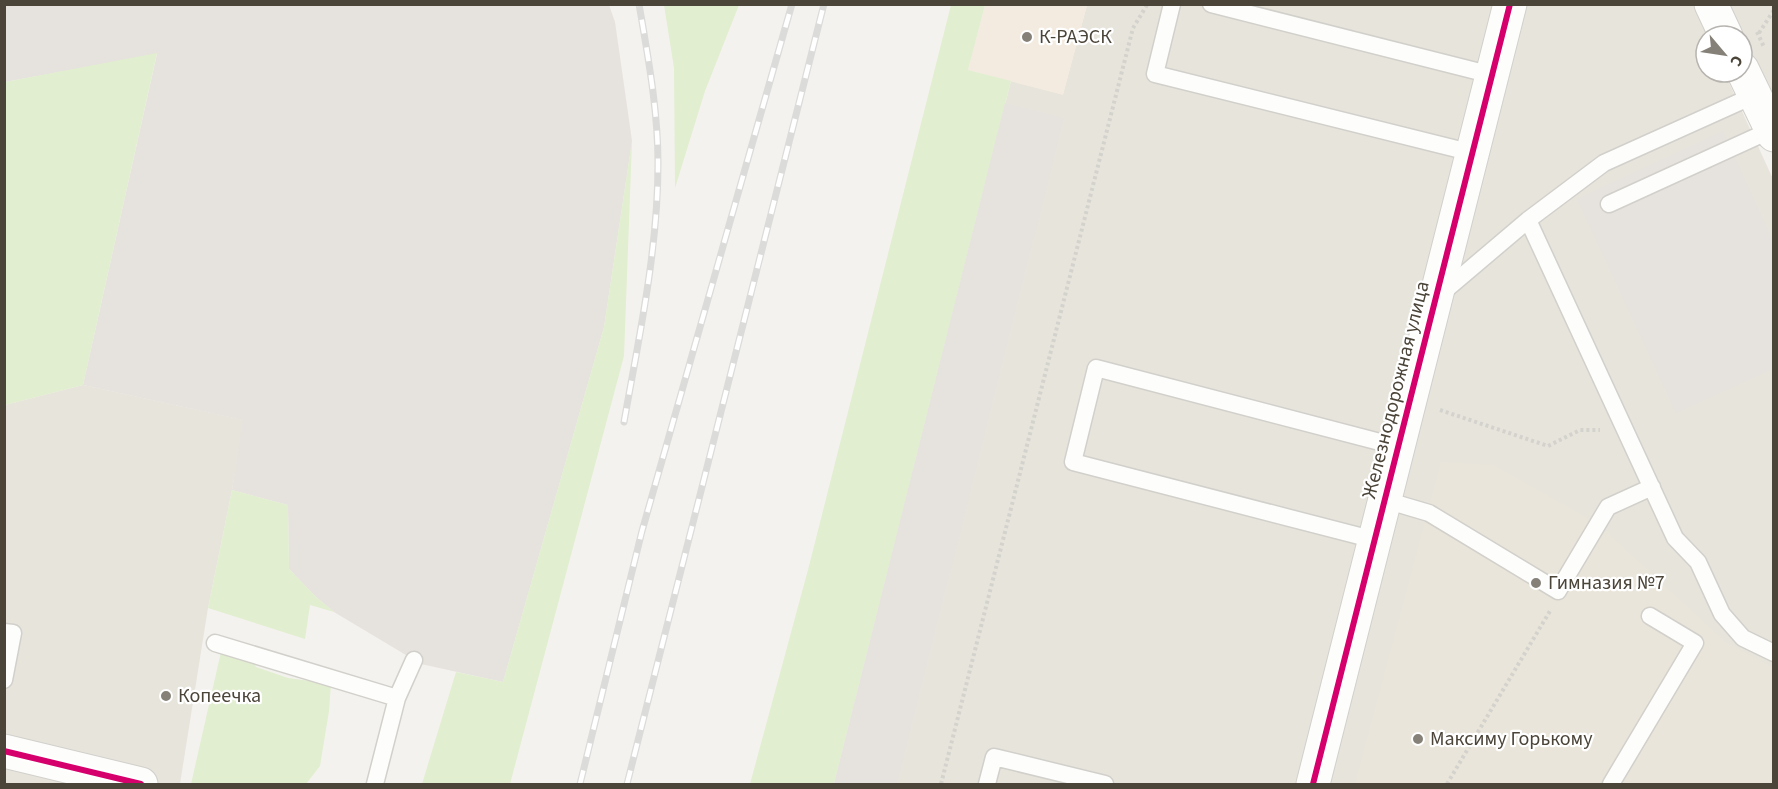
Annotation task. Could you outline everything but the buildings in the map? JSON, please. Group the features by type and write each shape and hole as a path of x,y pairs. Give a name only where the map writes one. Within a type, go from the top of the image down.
{"street":[{"name":"Железнодорожная улица","path":"1314,784 1510,4"},
{"path":"1711,4 1720,24"},
{"path":"4,751 67,776 141,784"}],"lane":[{"path":"1211,4 1492,75"},
{"path":"1168,5 1155,74 1473,153"},
{"path":"1609,204 1764,111"},
{"path":"1436,297 1528,220 1605,163 1764,111"},
{"path":"1528,220 1675,538 1698,562 1722,614 1743,638 1773,653"},
{"path":"1375,540 1074,462 1096,368 1399,447"},
{"path":"1385,500 1429,513 1558,591 1608,507 1652,487"},
{"path":"1611,784 1695,643 1650,616"},
{"path":"4,632 13,633 4,680"},
{"path":"215,643 397,698"},
{"path":"375,784 397,698 414,660"},
{"path":"987,784 994,757 1105,784"}],"path":[{"path":"941,784 1133,28 1147,4"},
{"path":"1758,34 1773,10"},
{"path":"1411,400 1548,446 1580,430 1625,430"},
{"path":"1447,784 1545,621 1558,591"}],"shaded area":[{"path":"5,5 609,5 615,22 632,141 604,327 503,682 421,664 334,612 316,597 289,569 288,505 232,490 243,420 83,385 157,54 5,82"},
{"name":"К-РАЭСК","path":"985,5 1087,5 1063,95 968,70"},
{"path":"1087,5 1693,5 1702,24 1694,24 1694,84 1729,84 1773,179 1773,784 834,784 1011,81 1063,94"},
{"path":"1727,5 1773,5 1773,106 1754,64 1754,24 1736,24"},
{"path":"1005,103 1064,118 897,784 834,784"},
{"path":"1723,131 1773,241 1773,369 1676,413 1577,199"},
{"path":"83,385 244,420 208,608 180,784 5,784 5,405"},
{"name":"Гимназия №7","path":"1441,462 1493,465 1598,524 1725,642 1773,668 1773,784 1355,784"}],"green space":[{"path":"664,5 739,5 705,91 675,188 674,68"},
{"path":"951,5 985,5 968,70 1011,81 834,784 750,784 809,566"},
{"path":"157,53 83,385 5,405 5,82"},
{"path":"632,141 624,356 510,784 422,784 456,672 503,682 604,327"},
{"path":"232,490 288,505 289,569 334,612 310,605 305,639 208,608"},
{"path":"223,643 246,650 256,667 288,678 331,684 320,766 306,784 191,784"}],"railway":[{"path":"624,422 647,293 657,196 656,123 639,4"},
{"path":"580,784 642,531 792,4"},
{"path":"627,784 824,4"}],"cycle path":[{"path":"1313,784 1510,4"},
{"path":"4,751 141,784"}],"place":[{"name":"К-РАЭСК","path":"1027,37"},
{"name":"Гимназия №7","path":"1536,583"},
{"name":"Копеечка","path":"166,696"},
{"name":"Максиму Горькому","path":"1418,739"}]}
